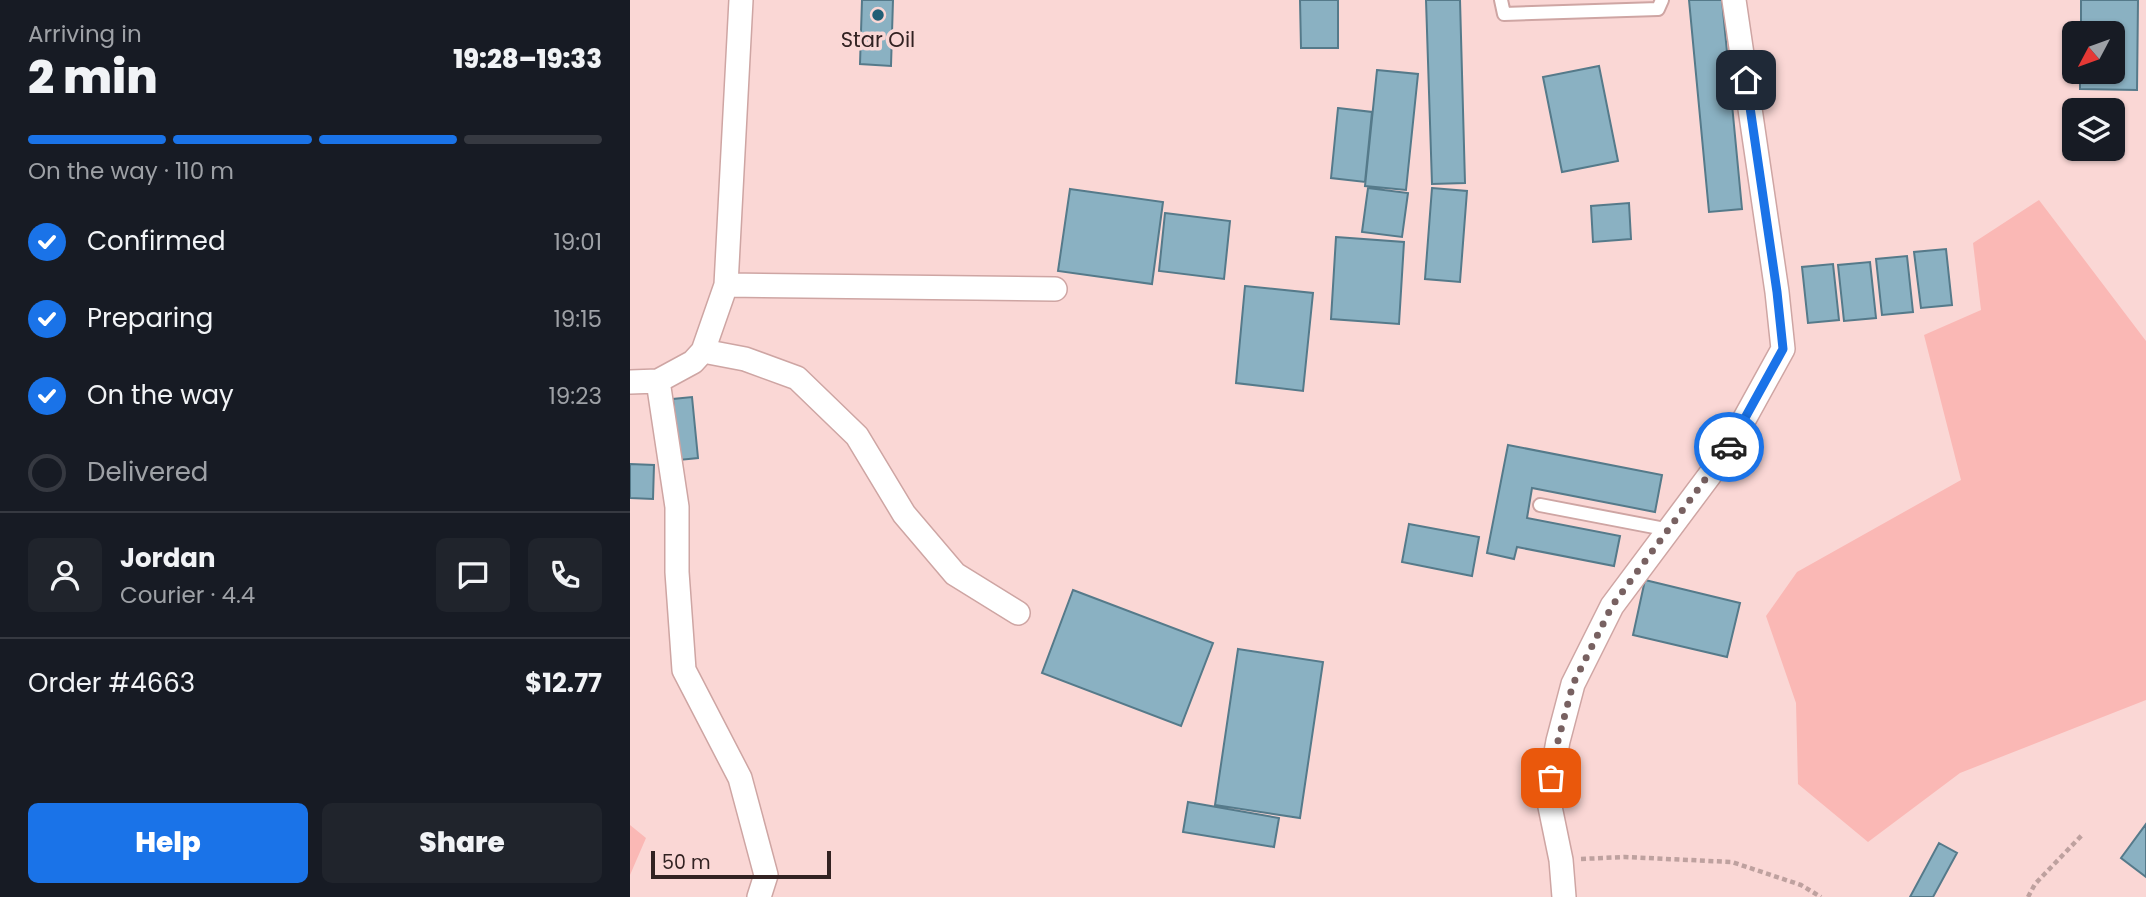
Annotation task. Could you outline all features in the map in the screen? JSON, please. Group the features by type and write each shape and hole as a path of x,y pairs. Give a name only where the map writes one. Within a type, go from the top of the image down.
{"street":[{"path":"630,382 658,382 693,362 703,351 726,285 741,0"},
{"path":"1564,897 1561,860 1548,797 1558,741 1573,684 1612,606 1724,456 1783,349 1734,0"},
{"path":"726,285 1055,289"},
{"path":"703,351 745,359 797,378 857,436 905,514 955,573 1018,613"},
{"path":"658,382 677,507 677,572 684,670 740,778 766,875 759,897"}],"lane":[{"path":"1501,0 1504,14 1658,9 1662,0"},
{"path":"1540,505 1670,530"}],"path":[{"path":"2028,897 2035,884 2082,835"},
{"path":"1561,860 1625,856 1732,862 1801,885 1821,897"}],"shaded area":[{"path":"2039,200 2146,341 2146,700 1960,773 1868,842 1798,784 1796,703 1766,616 1797,572 1961,480 1924,335 1981,310 1973,243"},
{"path":"630,825 646,838 630,875"}],"building":[{"path":"862,0 893,0 891,66 860,64"},
{"path":"1300,0 1338,0 1338,48 1301,48"},
{"path":"1426,0 1460,0 1465,183 1432,184"},
{"path":"1689,0 1722,0 1742,209 1709,212"},
{"path":"2081,0 2138,0 2137,90 2080,89 2080,84 2125,84 2125,21 2081,21"},
{"path":"1599,66 1618,161 1562,172 1543,77"},
{"path":"1377,70 1418,74 1406,190 1365,186"},
{"path":"1338,108 1372,112 1365,182 1331,178"},
{"path":"1368,188 1408,193 1402,237 1362,232"},
{"path":"1432,188 1467,191 1460,282 1425,279"},
{"path":"1070,189 1163,202 1152,284 1058,271"},
{"path":"1629,203 1631,239 1593,242 1591,206"},
{"path":"1165,213 1230,221 1224,279 1159,271"},
{"path":"1336,237 1404,242 1399,324 1331,319"},
{"path":"1946,249 1952,305 1921,308 1914,252"},
{"path":"1907,256 1913,312 1882,315 1876,259"},
{"path":"1870,262 1876,318 1844,321 1838,265"},
{"path":"1833,264 1839,320 1808,323 1802,267"},
{"path":"1245,286 1313,293 1303,391 1236,383"},
{"path":"692,397 698,458 679,460 673,399"},
{"path":"1508,445 1662,475 1655,512 1532,488 1527,518 1620,536 1614,566 1517,547 1514,559 1487,553"},
{"path":"630,464 654,465 653,499 630,498"},
{"path":"1409,524 1479,537 1472,576 1402,562"},
{"path":"1645,580 1740,603 1727,657 1633,635"},
{"path":"1073,590 1213,643 1181,726 1042,673"},
{"path":"1238,649 1323,662 1300,818 1215,805"},
{"path":"1188,802 1279,818 1274,847 1183,832"},
{"path":"2146,824 2146,877 2121,858"},
{"path":"1939,843 1957,853 1933,897 1910,897"}],"way so far":[{"path":"1551,778 1573,684 1612,606 1729,447"}],"place":[{"name":"Star Oil","path":"878,15"}],"route":[{"path":"1729,447 1783,349 1746,80"}]}
